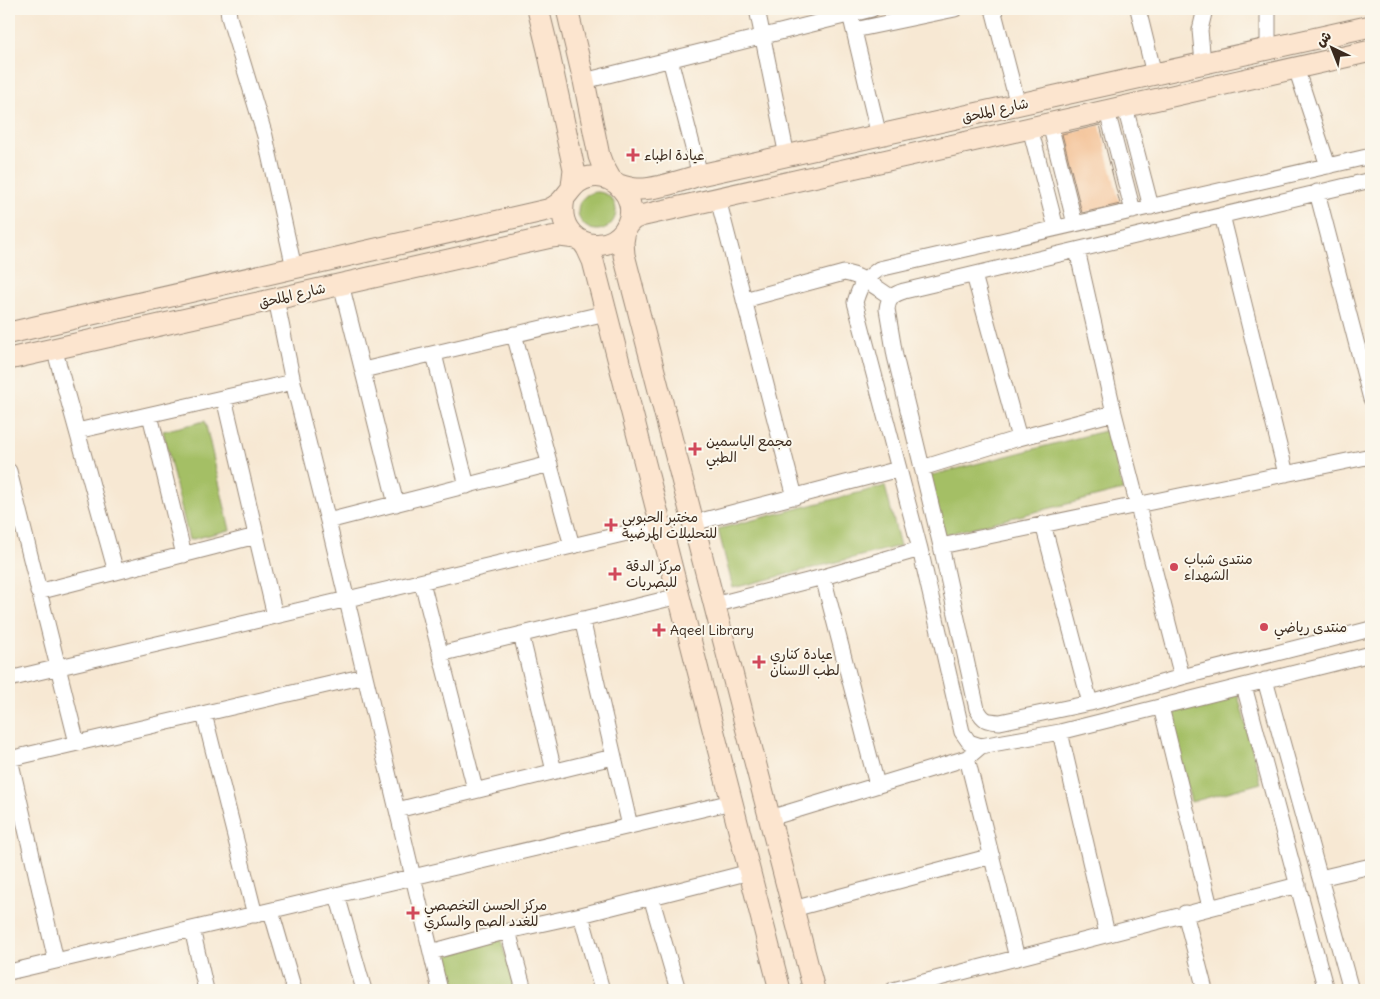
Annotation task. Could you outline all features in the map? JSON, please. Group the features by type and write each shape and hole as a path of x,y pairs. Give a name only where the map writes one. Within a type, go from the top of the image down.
{"street":[{"path":"228,9 266,136 294,268"},
{"path":"538,9 574,169 562,208 563,216 570,232 590,254 780,990"},
{"path":"567,9 584,80 599,156 602,164 615,182 626,193 630,203 631,214 623,242 624,255 814,990"},
{"path":"757,9 786,156"},
{"path":"584,80 872,9"},
{"path":"854,30 899,15 956,9"},
{"path":"993,9 1018,105"},
{"path":"1138,9 1154,74"},
{"path":"1205,9 1200,30 1205,63"},
{"path":"1268,9 1268,49"},
{"path":"850,14 879,136"},
{"name":"شارع الملحق","path":"615,182 628,188 648,188 1371,26"},
{"name":"شارع الملحق","path":"626,227 633,219 640,216 1371,51"},
{"path":"670,59 700,176"},
{"path":"1194,91 1196,81 1193,71 1205,63 1221,66 1224,78 1229,83"},
{"path":"1296,68 1328,166"},
{"path":"1116,109 1150,207"},
{"path":"1116,109 1133,211"},
{"path":"1040,126 1075,224"},
{"path":"1040,126 1056,228"},
{"path":"1371,156 879,269 864,280 859,288 855,302 920,549 962,732 969,742 981,746 1060,732 1371,654"},
{"path":"568,193 581,180 591,177 601,177 615,182"},
{"path":"987,722 977,709 941,546 895,356 887,309 891,297 904,291 1371,180"},
{"path":"1253,182 1258,206"},
{"path":"1317,192 1371,400"},
{"name":"شارع الملحق","path":"9,333 547,210 559,205 568,193"},
{"path":"718,199 795,497"},
{"path":"1222,215 1286,474"},
{"path":"579,240 592,244 610,242 618,237 626,227"},
{"name":"شارع الملحق","path":"9,359 551,237 560,236 579,240"},
{"path":"1077,250 1114,413 1182,677"},
{"path":"744,300 844,273 864,280 891,297"},
{"path":"974,274 1019,438"},
{"path":"341,284 396,504"},
{"path":"276,299 293,382 440,990"},
{"path":"362,370 606,313"},
{"path":"514,334 572,546"},
{"path":"54,348 116,572"},
{"path":"434,354 467,486"},
{"path":"77,431 293,382"},
{"path":"224,398 275,616"},
{"path":"922,468 1019,438 1114,413"},
{"path":"150,415 184,555"},
{"path":"941,546 1371,456"},
{"path":"328,521 550,464"},
{"path":"693,523 899,470"},
{"path":"9,471 77,743"},
{"path":"1043,524 1090,703"},
{"path":"9,679 661,525"},
{"path":"38,592 256,536"},
{"path":"714,605 920,549"},
{"path":"822,576 877,785"},
{"path":"422,582 475,790"},
{"path":"440,654 679,596"},
{"path":"582,620 630,826"},
{"path":"987,722 1000,722 1090,703 1182,677 1371,629"},
{"path":"522,634 554,771"},
{"path":"1340,637 1344,661"},
{"path":"56,961 9,759 365,676"},
{"path":"1266,680 1351,990"},
{"path":"1244,686 1326,990"},
{"path":"1161,707 1210,907"},
{"path":"204,714 254,915"},
{"path":"770,818 967,758 981,746 987,722"},
{"path":"1060,732 1107,934"},
{"path":"397,810 613,757"},
{"path":"967,758 1017,958"},
{"path":"9,972 732,802"},
{"path":"793,909 992,856"},
{"path":"1320,878 1371,866"},
{"path":"430,952 750,872"},
{"path":"893,990 925,986 1017,958 1298,885"},
{"path":"338,895 364,990"},
{"path":"651,897 678,990"},
{"path":"271,911 294,990"},
{"path":"1185,913 1205,990"},
{"path":"581,915 602,990"},
{"path":"192,929 206,990"},
{"path":"508,931 524,990"}],"green space":[{"path":"597,192 610,198 616,211 610,224 597,230 584,224 578,211 584,198"},
{"path":"205,421 230,530 189,540 163,431"},
{"path":"1108,430 1123,490 943,535 929,476"},
{"path":"885,486 900,546 733,588 718,529"},
{"path":"1238,695 1261,783 1191,802 1169,714"},
{"path":"501,940 515,990 445,990 436,959"}],"building":[{"path":"1100,125 1120,204 1082,213 1062,134"}],"place":[{"name":"عيادة اطباء","path":"633,155"},
{"name":"مجمع الياسمين الطبي","path":"695,449"},
{"name":"مختبر الحبوبي للتحليلات المرضية","path":"611,525"},
{"name":"منتدى شباب الشهداء","path":"1174,567"},
{"name":"مركز الدقة للبصريات","path":"615,574"},
{"name":"منتدى رياضي","path":"1264,627"},
{"name":"Aqeel Library","path":"659,630"},
{"name":"عيادة كناري لطب الاسنان","path":"759,662"},
{"name":"مركز الحسن التخصصي للغدد الصم والسكري","path":"413,913"}]}
